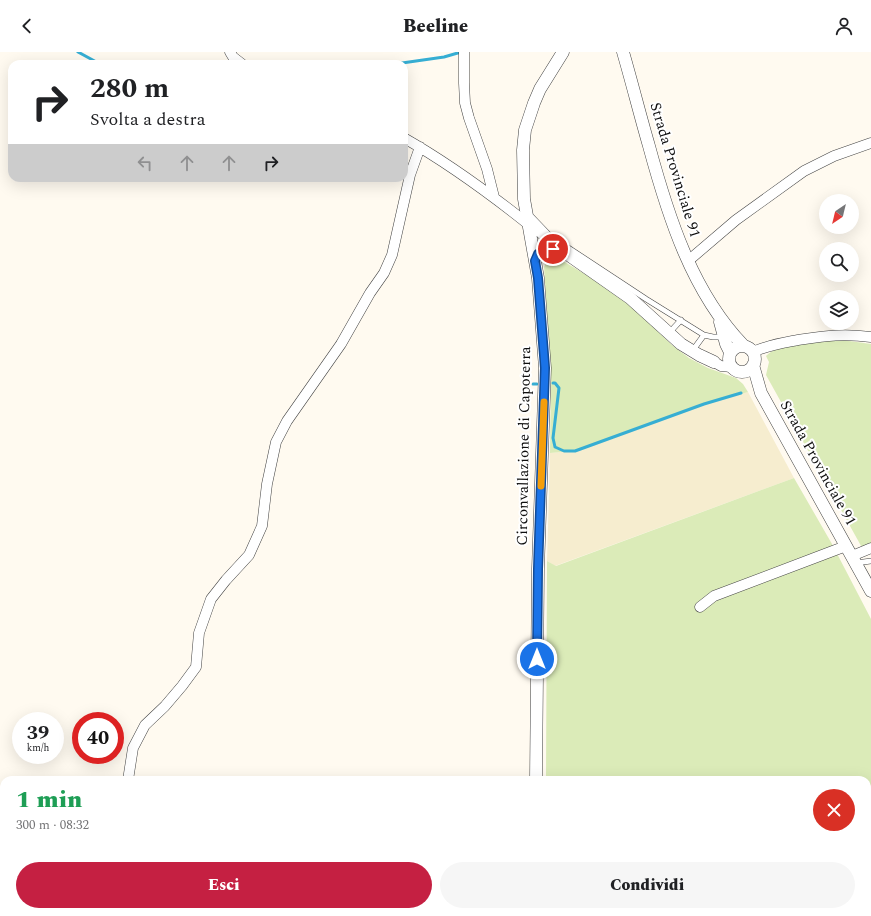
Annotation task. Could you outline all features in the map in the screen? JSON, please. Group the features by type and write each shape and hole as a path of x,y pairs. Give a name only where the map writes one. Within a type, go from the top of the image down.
{"street":[{"path":"230,52 237,60"},
{"name":"Circonvallazione di Capoterra","path":"536,776 538,569 545,368 538,278 525,203 523,176 525,130 530,114 540,89 563,52"},
{"name":"Strada Provinciale 91","path":"623,52 662,191 677,236 688,261 718,315"},
{"path":"464,55 465,103 468,118 487,169 494,197"},
{"path":"408,140 528,221 562,250 630,298 669,334 692,351 714,362 733,362 750,369 753,366"},
{"path":"688,261 736,220 804,170 834,156 871,143"},
{"path":"129,776 133,748 145,725 165,706 196,667 199,633 211,599 252,550 262,526 267,484 276,442 287,421 341,344 370,293 384,273 392,255 410,175 420,147"},
{"path":"514,212 519,211 525,203"},
{"path":"535,261 538,254 543,250 562,250"},
{"path":"718,315 733,362 745,378 761,393"},
{"path":"718,315 755,357 753,366 761,393"},
{"path":"733,362 735,347 748,349 842,334 871,337"},
{"name":"Strada Provinciale 91","path":"761,393 871,591"},
{"path":"700,607 714,596 871,548"}],"lane":[{"path":"562,250 567,246 704,335 713,338 724,337"},
{"path":"669,334 681,320"},
{"path":"692,351 704,335"},
{"path":"851,555 871,561"}],"shaded area":[{"path":"748,392 794,478 555,566 547,561 550,453 575,451 704,404"}],"green space":[{"path":"552,258 563,261 588,276 632,307 672,345 689,358 708,368 736,378 743,384 748,392 704,404 575,451 550,453 551,373 544,267 547,261"},
{"path":"842,340 871,344 871,551 865,553 766,375 769,362 766,356 781,347 802,343"},
{"path":"794,478 832,544 871,619 871,776 546,776 547,561 556,566"}],"waterway":[{"path":"78,52 93,60"},
{"path":"408,62 444,57 461,52"},
{"path":"553,383 555,383 559,388 553,438 555,447 564,451 575,451 704,404 741,393"}],"slow traffic":[{"path":"541,486 544,402"}],"route":[{"path":"537,659 538,569 545,368 538,278 535,261 538,254 543,250 553,249"}]}
